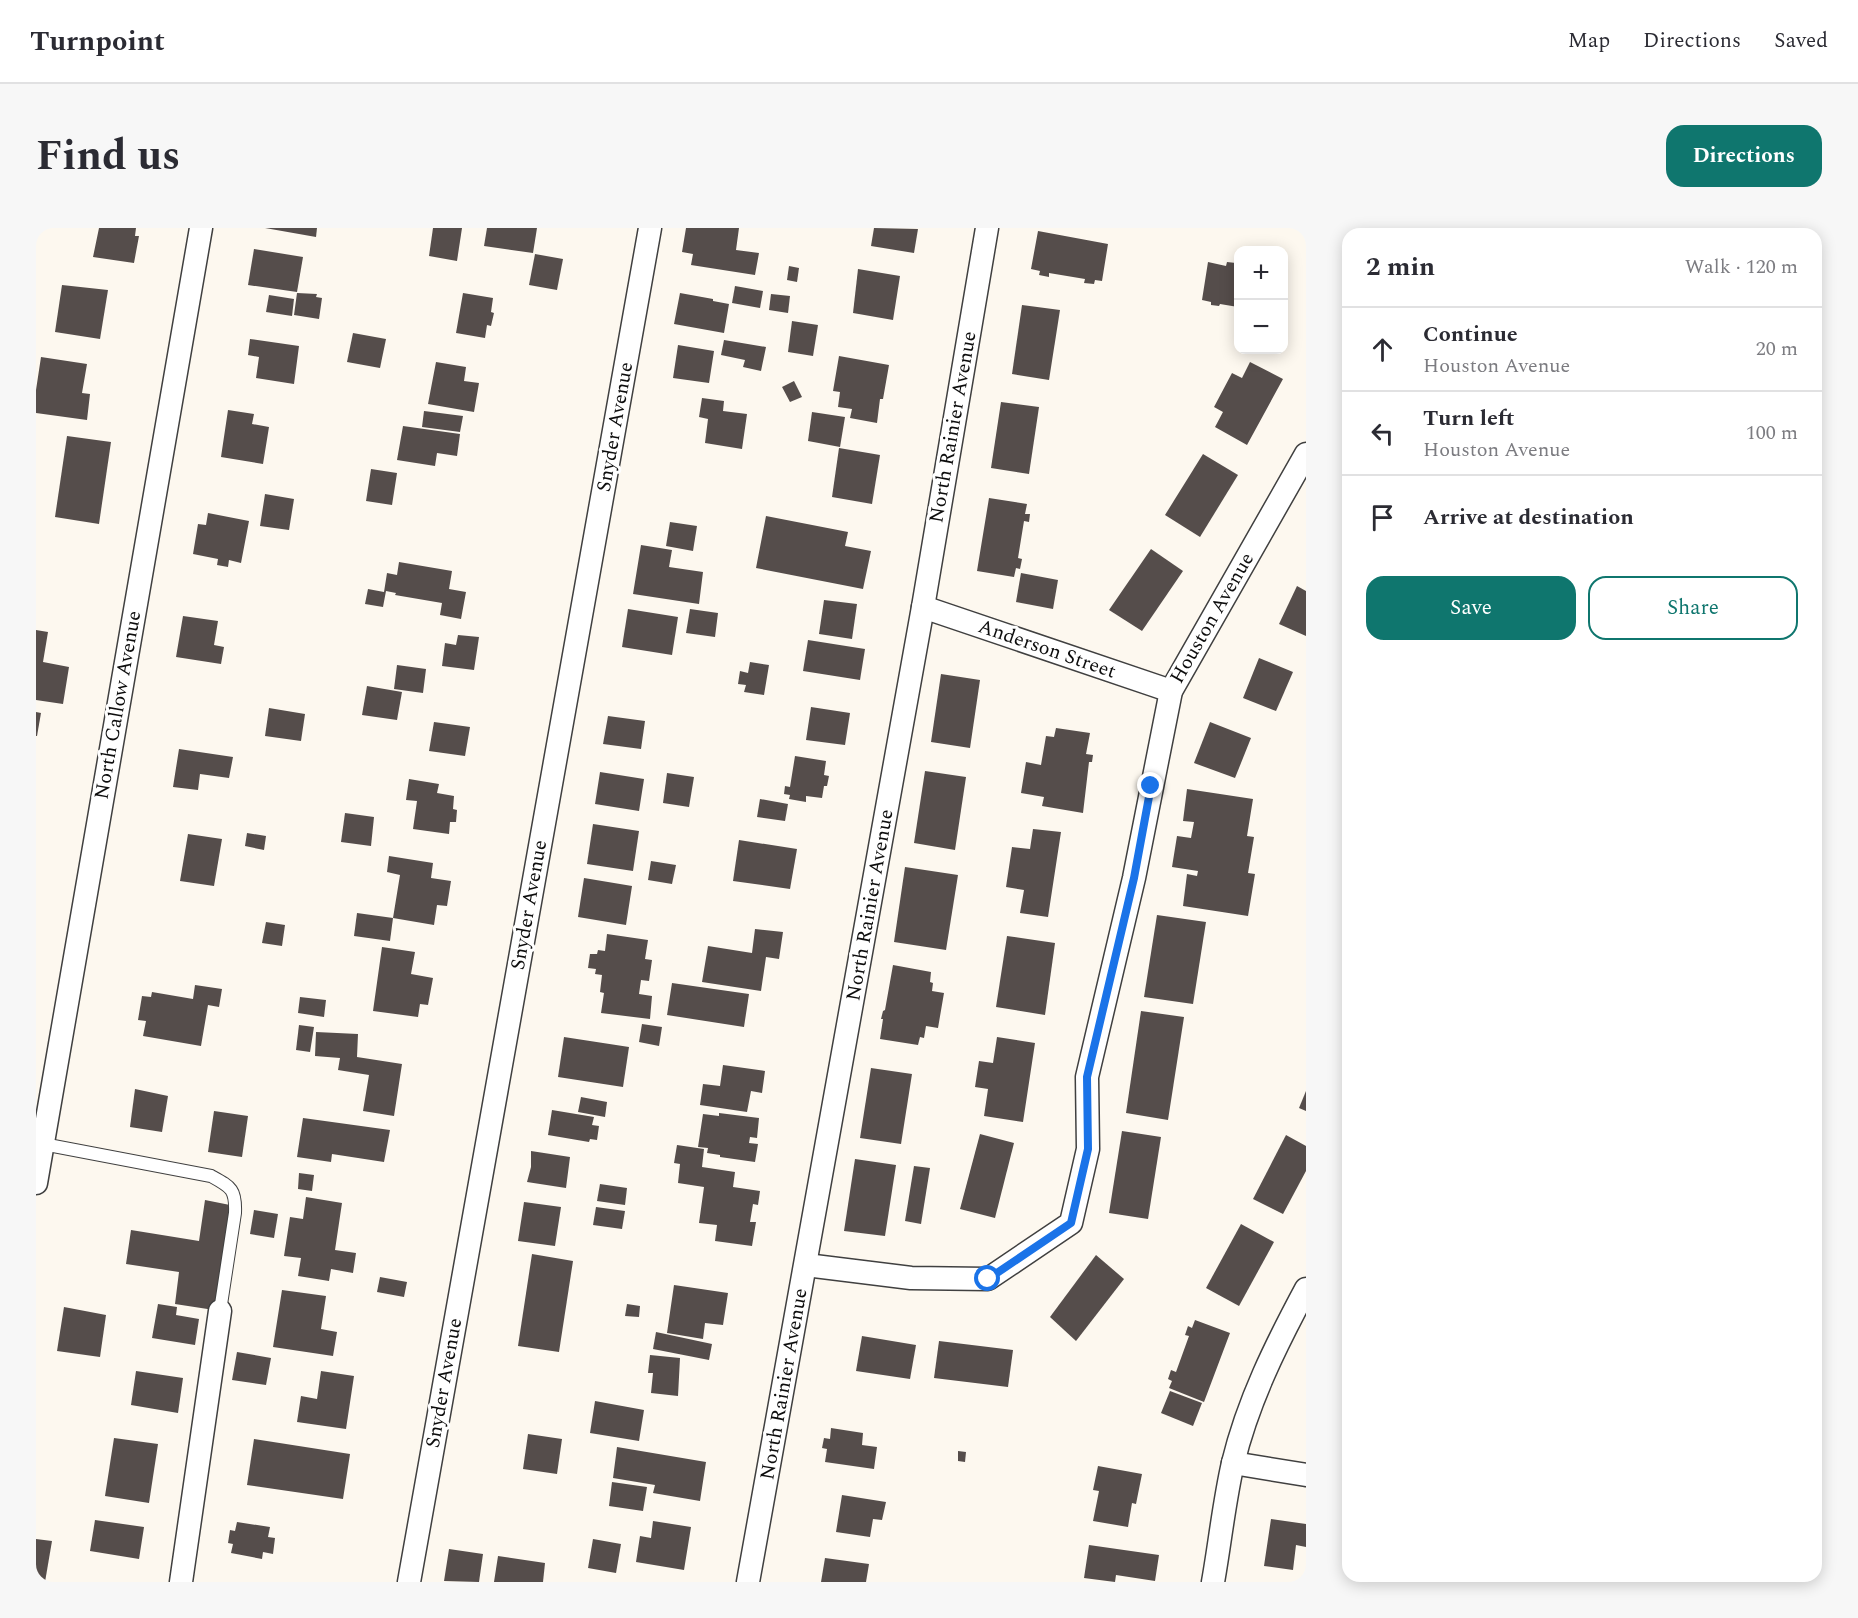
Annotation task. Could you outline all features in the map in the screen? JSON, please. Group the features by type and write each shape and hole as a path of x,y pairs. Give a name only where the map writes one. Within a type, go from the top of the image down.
{"street":[{"name":"North Callow Avenue","path":"36,1183 201,228"},
{"name":"Snyder Avenue","path":"409,1582 650,228"},
{"name":"North Rainier Avenue","path":"748,1582 923,607 987,228"},
{"name":"Houston Avenue","path":"806,1265 911,1278 988,1279 1071,1223 1088,1149 1087,1077 1134,878 1171,691 1306,454"},
{"name":"Anderson Street","path":"923,607 1171,691"},
{"path":"1213,1582 1233,1463 1255,1392 1278,1341 1306,1289"},
{"path":"181,1582 220,1311"},
{"path":"1233,1463 1306,1476"}],"lane":[{"path":"43,1144 211,1176 229,1186 236,1197 220,1311"}],"building":[{"path":"99,228 136,228 135,236 139,236 134,263 93,257"},
{"path":"265,228 317,228 316,237"},
{"path":"433,228 462,228 457,261 429,256"},
{"path":"487,228 537,228 533,253 484,246"},
{"path":"686,228 739,228 736,250 759,253 755,275 691,265 693,254 682,252"},
{"path":"874,228 918,229 914,253 871,246"},
{"path":"1038,231 1108,244 1102,281 1095,280 1094,284 1084,283 1085,279 1049,273 1049,277 1039,275 1040,271 1031,269"},
{"path":"254,249 303,257 297,292 248,285"},
{"path":"535,254 563,259 557,290 529,285"},
{"path":"1208,262 1226,266 1227,262 1234,263 1234,306 1211,305 1211,302 1202,300"},
{"path":"789,266 799,268 797,282 787,280"},
{"path":"858,269 900,276 893,320 853,313"},
{"path":"62,285 108,290 100,339 55,332"},
{"path":"735,286 763,291 760,308 732,303"},
{"path":"297,293 317,294 316,297 322,298 319,319 294,315"},
{"path":"463,293 493,298 491,312 494,313 491,326 487,325 485,338 456,333"},
{"path":"680,293 729,304 724,333 674,324"},
{"path":"771,294 790,296 788,313 769,310"},
{"path":"269,295 294,299 292,316 266,312"},
{"path":"1022,305 1060,310 1049,380 1012,374"},
{"path":"792,321 818,325 813,356 788,352"},
{"path":"353,333 386,339 380,368 347,362"},
{"path":"250,339 299,346 294,384 256,378 259,357 248,355"},
{"path":"724,340 766,347 761,371 743,367 745,360 721,355"},
{"path":"678,345 714,351 709,383 673,378"},
{"path":"839,356 889,365 883,399 880,399 877,423 850,418 852,409 838,407 840,392 833,391"},
{"path":"41,357 87,364 82,393 90,394 87,420 36,413 36,390"},
{"path":"436,362 466,367 464,381 479,383 474,412 428,404"},
{"path":"1250,362 1283,379 1247,445 1215,427 1223,412 1214,407 1232,373 1242,378"},
{"path":"794,381 802,397 790,402 782,387"},
{"path":"702,398 724,401 723,411 747,414 742,449 705,443 708,419 699,417"},
{"path":"1001,402 1039,407 1029,474 991,468"},
{"path":"228,410 254,414 252,424 269,427 263,464 221,457"},
{"path":"424,411 463,416 460,432 422,427"},
{"path":"812,412 845,417 840,447 808,441"},
{"path":"403,426 460,434 457,456 437,453 435,466 397,460"},
{"path":"67,436 111,442 99,524 55,517"},
{"path":"839,448 880,455 872,504 832,497"},
{"path":"1203,454 1238,475 1200,537 1165,515"},
{"path":"371,469 397,473 392,505 366,501"},
{"path":"265,494 294,499 289,530 260,526"},
{"path":"989,498 1027,504 1025,514 1030,514 1029,522 1024,521 1018,558 1022,559 1020,569 1016,568 1014,577 977,571"},
{"path":"208,513 249,521 241,563 229,560 228,567 217,565 218,559 193,554 198,524 206,525"},
{"path":"766,516 848,532 845,546 871,551 863,589 756,568"},
{"path":"670,522 697,526 693,551 666,546"},
{"path":"641,545 672,550 669,567 703,572 699,604 633,594"},
{"path":"1151,549 1183,571 1142,631 1109,610"},
{"path":"399,562 452,571 449,589 466,592 461,619 440,615 442,603 395,595 396,593 386,591 383,607 365,604 368,589 384,592 387,573 397,575"},
{"path":"1021,573 1058,580 1053,609 1016,602"},
{"path":"1297,586 1306,591 1306,636 1279,624"},
{"path":"824,600 857,604 852,639 819,634"},
{"path":"628,609 678,617 672,655 622,647"},
{"path":"690,609 718,613 715,637 686,633"},
{"path":"183,616 218,621 214,645 224,647 221,664 176,657"},
{"path":"36,630 48,632 43,662 69,667 63,704 36,700"},
{"path":"458,635 479,637 474,670 442,666 445,643 456,645"},
{"path":"808,640 865,649 860,680 803,671"},
{"path":"1259,658 1293,672 1276,711 1243,698"},
{"path":"750,662 769,665 764,695 744,692 746,685 738,684 740,671 748,673"},
{"path":"397,665 426,669 423,693 394,689"},
{"path":"941,674 980,680 970,748 931,742"},
{"path":"367,686 402,692 397,720 362,715"},
{"path":"811,707 850,713 845,745 806,740"},
{"path":"269,708 305,714 301,741 265,736"},
{"path":"36,712 41,713 37,736 36,736"},
{"path":"608,716 645,721 641,749 603,744"},
{"path":"434,722 470,727 465,756 429,751"},
{"path":"1210,722 1251,738 1235,778 1194,763"},
{"path":"1056,728 1090,733 1086,754 1093,755 1092,762 1089,762 1083,813 1042,806 1044,797 1021,793 1026,762 1041,765 1046,736 1054,737"},
{"path":"179,749 233,757 229,778 200,774 198,790 173,787"},
{"path":"795,756 826,761 824,775 829,776 822,798 806,796 806,802 789,799 790,795 784,794 785,786 790,787"},
{"path":"925,771 966,777 955,850 914,843"},
{"path":"600,772 644,779 639,811 595,804"},
{"path":"667,773 694,777 689,807 663,803"},
{"path":"409,779 439,784 437,793 454,796 453,809 457,810 456,822 450,822 449,834 413,829 417,801 406,800"},
{"path":"1187,789 1253,799 1247,836 1254,837 1248,873 1255,874 1248,916 1183,906 1187,874 1197,876 1198,871 1172,867 1177,836 1191,838 1194,822 1183,821"},
{"path":"760,799 788,804 785,821 757,817"},
{"path":"345,813 374,817 371,846 341,842"},
{"path":"593,824 639,831 633,871 587,864"},
{"path":"1033,829 1061,832 1048,917 1020,913 1024,890 1006,887 1012,847 1030,849"},
{"path":"247,833 266,836 264,850 245,846"},
{"path":"188,834 222,839 214,886 180,881"},
{"path":"739,840 797,849 790,889 733,881"},
{"path":"389,856 433,863 431,878 451,881 447,906 437,905 434,925 393,918 400,875 387,872"},
{"path":"651,861 676,865 672,884 648,880"},
{"path":"905,867 958,875 946,950 894,942"},
{"path":"584,878 632,886 626,925 578,917"},
{"path":"357,913 393,918 390,941 354,936"},
{"path":"1157,915 1206,922 1193,1004 1144,997"},
{"path":"266,922 285,925 282,946 262,943"},
{"path":"755,929 783,932 779,959 766,957 761,991 702,982 708,946 752,953"},
{"path":"607,934 648,940 645,959 652,960 649,981 641,980 639,994 652,996 650,1019 601,1013 604,993 600,992 602,975 595,974 596,969 588,968 590,954 597,954 598,950 605,951"},
{"path":"1007,936 1055,943 1045,1015 996,1007"},
{"path":"382,947 415,952 411,974 433,978 428,1005 420,1004 418,1017 373,1011"},
{"path":"893,965 931,972 932,991 944,993 938,1028 926,1026 924,1038 920,1037 918,1045 880,1039 883,1019 881,1019 885,1010"},
{"path":"672,983 749,994 744,1027 667,1015"},
{"path":"195,985 222,989 219,1007 208,1005 201,1046 143,1036 146,1021 138,1020 142,996 151,997 152,992 193,999"},
{"path":"300,997 326,1000 324,1017 298,1013"},
{"path":"1141,1011 1184,1017 1168,1120 1126,1113"},
{"path":"642,1024 662,1027 659,1046 639,1042"},
{"path":"299,1025 314,1027 310,1052 296,1050"},
{"path":"316,1032 358,1034 357,1057 402,1064 394,1116 363,1111 369,1075 338,1070 340,1058 315,1056"},
{"path":"564,1037 629,1047 623,1087 558,1077"},
{"path":"997,1037 1035,1043 1023,1122 984,1116 988,1089 975,1087 979,1061 993,1063"},
{"path":"723,1065 765,1071 762,1093 751,1091 747,1112 700,1105 703,1084 720,1086"},
{"path":"871,1068 912,1074 901,1144 860,1138"},
{"path":"135,1089 168,1096 162,1132 130,1127"},
{"path":"1306,1091 1306,1111 1299,1108"},
{"path":"581,1097 607,1102 605,1117 578,1112"},
{"path":"552,1110 594,1117 592,1125 599,1126 597,1140 590,1139 589,1142 548,1135"},
{"path":"214,1111 248,1116 242,1157 208,1152"},
{"path":"719,1113 759,1118 757,1138 750,1137 749,1143 758,1144 755,1162 720,1157 720,1155 707,1153 708,1148 698,1147 703,1114 719,1116"},
{"path":"303,1118 390,1130 384,1162 332,1154 331,1162 297,1157"},
{"path":"1122,1131 1161,1137 1148,1219 1109,1213"},
{"path":"980,1134 1014,1143 995,1218 960,1209"},
{"path":"1286,1135 1306,1146 1306,1171 1283,1214 1253,1199"},
{"path":"677,1145 704,1149 702,1167 735,1172 733,1187 760,1191 758,1205 753,1204 750,1222 756,1222 752,1246 715,1241 717,1225 699,1223 704,1187 678,1183 680,1164 674,1163"},
{"path":"531,1151 570,1157 566,1188 527,1182 531,1167"},
{"path":"855,1159 896,1165 885,1236 844,1231"},
{"path":"914,1166 930,1168 921,1224 905,1221"},
{"path":"299,1173 314,1175 312,1191 298,1189"},
{"path":"600,1184 627,1188 625,1205 597,1201"},
{"path":"306,1197 342,1203 335,1250 356,1253 353,1273 331,1269 329,1281 298,1276 301,1258 284,1256 290,1217 303,1219"},
{"path":"205,1200 230,1205 214,1310 175,1304 179,1272 126,1264 131,1230 199,1241"},
{"path":"524,1202 561,1207 555,1246 518,1241"},
{"path":"596,1207 625,1211 622,1229 593,1225"},
{"path":"254,1210 278,1214 274,1238 250,1234"},
{"path":"1241,1224 1274,1242 1239,1306 1206,1288"},
{"path":"532,1254 573,1261 559,1352 518,1346"},
{"path":"1096,1255 1124,1279 1076,1341 1050,1317"},
{"path":"380,1277 407,1282 404,1297 377,1292"},
{"path":"674,1285 728,1293 723,1325 705,1323 703,1339 667,1333"},
{"path":"282,1290 326,1296 321,1329 337,1332 333,1356 273,1347"},
{"path":"158,1304 177,1307 176,1315 199,1319 195,1345 152,1338"},
{"path":"627,1304 640,1306 639,1317 625,1316"},
{"path":"64,1307 106,1315 100,1357 57,1351"},
{"path":"1195,1320 1230,1333 1204,1402 1169,1388 1172,1381 1168,1379 1171,1370 1176,1372 1189,1336 1185,1335 1188,1326 1192,1328"},
{"path":"656,1332 712,1344 709,1360 653,1349"},
{"path":"862,1336 916,1345 910,1379 856,1371"},
{"path":"939,1341 1013,1350 1008,1387 934,1378"},
{"path":"237,1352 271,1358 266,1385 232,1380"},
{"path":"650,1355 680,1358 678,1396 651,1393 653,1373 648,1373"},
{"path":"136,1371 183,1378 178,1413 131,1405"},
{"path":"321,1371 354,1376 346,1429 297,1422 301,1396 317,1399"},
{"path":"1170,1391 1202,1403 1193,1426 1161,1413"},
{"path":"595,1401 644,1410 639,1441 590,1433"},
{"path":"831,1428 863,1433 862,1445 877,1447 874,1469 825,1462 827,1449 822,1448 824,1438 830,1439"},
{"path":"528,1434 562,1439 557,1474 523,1469"},
{"path":"114,1438 158,1444 149,1503 105,1496"},
{"path":"254,1439 350,1454 343,1499 247,1485"},
{"path":"617,1447 706,1462 700,1501 653,1493 655,1485 613,1478"},
{"path":"958,1451 966,1452 965,1462 958,1461"},
{"path":"1098,1466 1142,1474 1136,1504 1132,1503 1128,1527 1093,1521 1099,1491 1093,1490"},
{"path":"612,1482 647,1487 643,1511 609,1506"},
{"path":"842,1495 886,1502 882,1520 873,1519 870,1537 836,1532"},
{"path":"1271,1519 1306,1524 1306,1547 1296,1545 1293,1570 1264,1566"},
{"path":"95,1520 144,1527 139,1559 90,1551"},
{"path":"653,1521 691,1527 684,1570 636,1562 640,1536 651,1538"},
{"path":"237,1522 270,1527 268,1537 275,1538 273,1554 263,1552 262,1559 231,1553 233,1544 228,1543 230,1530 235,1531"},
{"path":"36,1539 52,1541 45,1582 36,1582"},
{"path":"593,1539 621,1544 616,1573 588,1568"},
{"path":"1089,1545 1159,1555 1155,1581 1116,1575 1115,1582 1084,1578"},
{"path":"449,1549 483,1554 479,1582 444,1581"},
{"path":"498,1556 545,1563 543,1582 494,1582"},
{"path":"825,1558 869,1564 866,1582 821,1582"}],"route":[{"path":"988,1279 1071,1223 1088,1149 1087,1077 1134,878 1151,786"}]}
